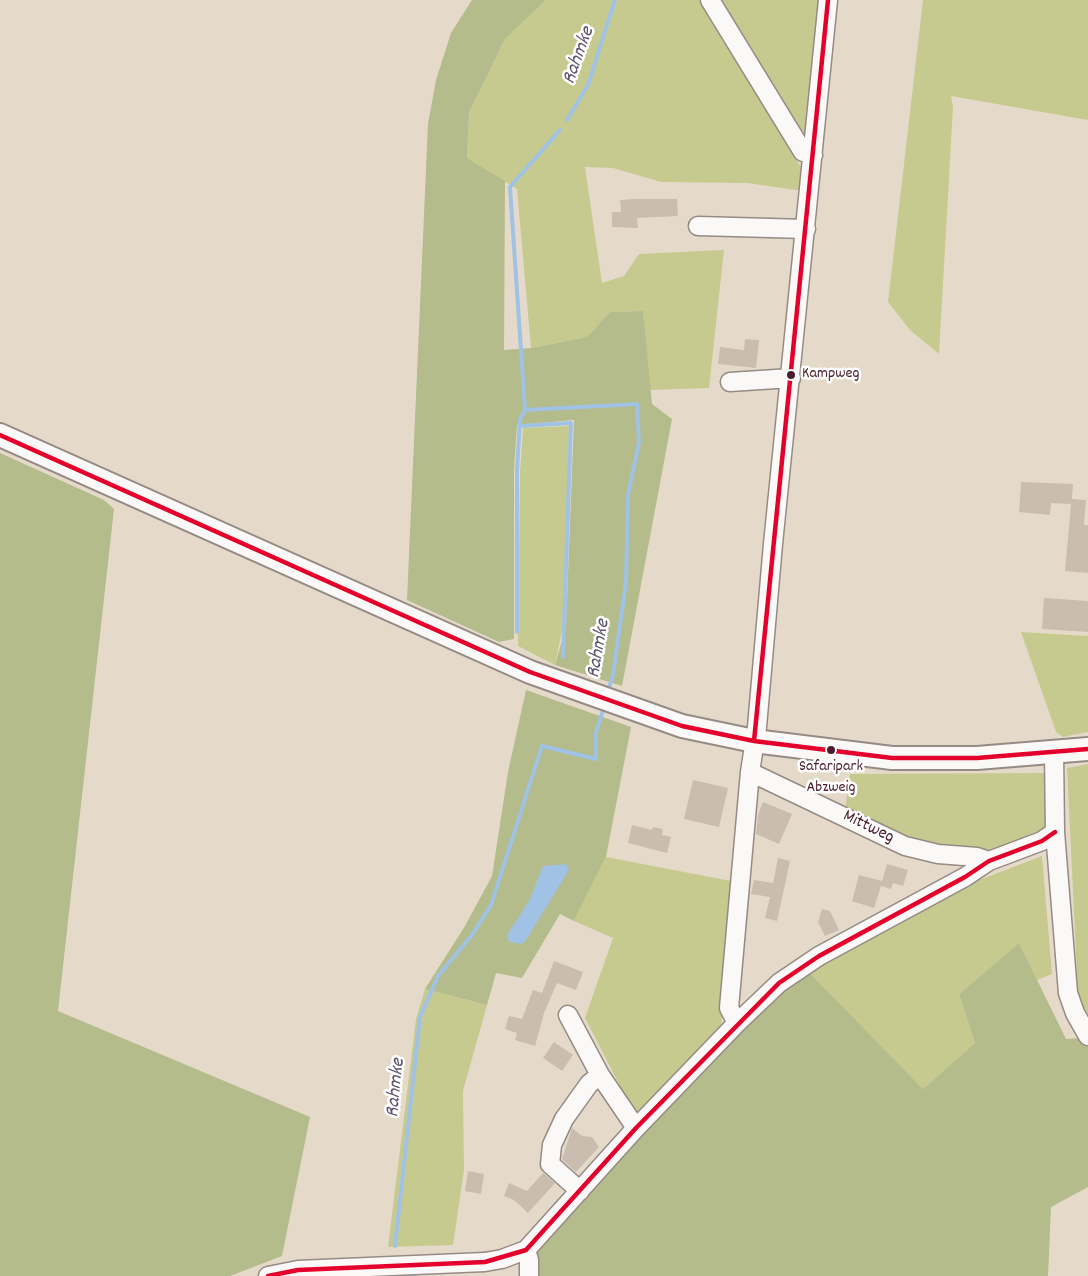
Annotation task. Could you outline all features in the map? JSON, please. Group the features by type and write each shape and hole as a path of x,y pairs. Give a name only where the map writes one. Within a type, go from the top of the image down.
{"main road":[{"path":"0,435 530,672 682,726 754,741 904,758 977,758 1088,749"}],"street":[{"path":"710,0 803,152 813,155"},
{"path":"737,1023 729,1008 750,772 828,0"},
{"path":"698,226 806,229"},
{"path":"730,382 791,378"},
{"path":"1054,752 1055,832 1068,993 1075,1013 1088,1036"},
{"name":"Mittweg","path":"750,772 905,846 938,854 977,857 989,861"},
{"path":"268,1276 298,1270 485,1262 511,1257 526,1250 636,1128 737,1023 802,966 965,877 989,861 1042,841 1055,832"},
{"path":"568,1016 600,1075 636,1128"},
{"path":"580,1191 550,1164 552,1145 564,1119 590,1084 600,1075"},
{"path":"526,1250 529,1260 529,1276"}],"green space":[{"path":"472,0 546,0 505,39 469,112 467,158 505,181 504,350 531,348 587,337 610,312 643,311 652,404 672,419 622,686 555,665 566,627 574,420 517,425 514,470 514,639 499,642 407,600 428,124 436,80 451,33"},
{"path":"546,0 700,0 802,169 803,191 747,183 661,182 613,168 585,167 602,283 624,276 639,254 724,250 709,388 649,390 643,311 610,312 587,337 531,348 517,189 467,158 469,112 505,39"},
{"path":"720,0 821,0 808,136 799,137"},
{"path":"923,0 1088,0 1088,120 951,96 953,107 939,354 910,330 888,302"},
{"path":"570,426 562,630 555,665 518,646 520,472 523,428"},
{"path":"0,453 104,500 114,509 58,1011 310,1117 282,1256 230,1276 0,1276"},
{"path":"1021,632 1088,636 1088,732 1063,737 1056,732"},
{"path":"526,690 631,727 606,857 574,921 560,914 522,978 496,973 487,1005 425,989 465,926 492,876 508,772"},
{"path":"1088,764 1088,1017 1078,995 1067,768"},
{"path":"1047,773 1048,823 1041,833 986,851 908,842 845,811 850,774"},
{"path":"1042,856 1052,974 1037,980 1019,943 959,994 975,1043 923,1089 808,971 974,882"},
{"path":"606,857 731,881 721,1029 636,1117 585,1018 613,938 574,921"},
{"path":"1019,943 1066,1039 1082,1038 1088,1047 1088,1187 1051,1207 1048,1276 534,1276 538,1250 747,1022 808,971 923,1089 975,1043 959,994"},
{"path":"425,989 487,1005 463,1091 464,1170 453,1245 388,1247 416,1019"}],"water":[{"path":"566,864 569,870 526,940 522,944 509,942 507,935 529,901 543,866"}],"building":[{"path":"677,199 678,216 637,218 638,228 612,227 612,212 621,212 620,200"},
{"path":"745,339 759,340 756,368 718,364 720,347 744,350"},
{"path":"1021,482 1073,484 1072,499 1086,500 1084,525 1088,525 1088,573 1065,571 1071,504 1051,503 1050,515 1019,512"},
{"path":"1044,598 1088,601 1088,632 1042,629"},
{"path":"693,780 728,788 719,827 684,819"},
{"path":"763,802 792,814 779,844 756,834 758,815"},
{"path":"632,825 652,830 653,827 663,829 662,835 671,837 667,853 628,843"},
{"path":"778,858 790,861 777,921 765,918 770,897 751,894 754,880 773,883"},
{"path":"887,864 908,870 903,886 893,883 891,889 881,886 874,908 852,901 859,875 882,881"},
{"path":"822,909 830,911 839,930 825,936 818,922"},
{"path":"554,961 583,972 576,990 557,983 544,1013 535,1046 515,1040 517,1033 505,1029 509,1016 522,1019 533,990 542,993"},
{"path":"554,1042 573,1055 562,1071 543,1058"},
{"path":"572,1128 582,1136 592,1137 599,1147 576,1172 562,1159"},
{"path":"468,1171 484,1174 481,1194 465,1191"},
{"path":"543,1173 555,1183 528,1213 514,1200 504,1196 509,1183 527,1191"}],"waterway":[{"name":"Rahmke","path":"567,120 588,85 615,0"},
{"name":"Rahmke","path":"560,130 510,187 525,410 637,404 639,442 628,495 626,582 613,675 608,691"},
{"path":"517,632 517,471 520,420 525,410"},
{"name":"Rahmke","path":"521,426 571,423 563,657"},
{"name":"Rahmke","path":"395,1246 420,1017 438,976 472,935 491,905 542,746 596,759 596,732 604,707"},
{"path":"392,1276 415,1274"}],"transit line":[{"path":"754,741 828,0"},
{"path":"0,435 530,672 682,726 754,741 892,758 977,758 1088,749"},
{"path":"268,1276 298,1270 485,1262 526,1250 636,1128 779,983 819,956 965,877 989,861 1042,841 1055,832"}],"place":[{"name":"Kampweg","path":"791,375"},
{"name":"Safaripark Abzweig","path":"831,750"}]}
